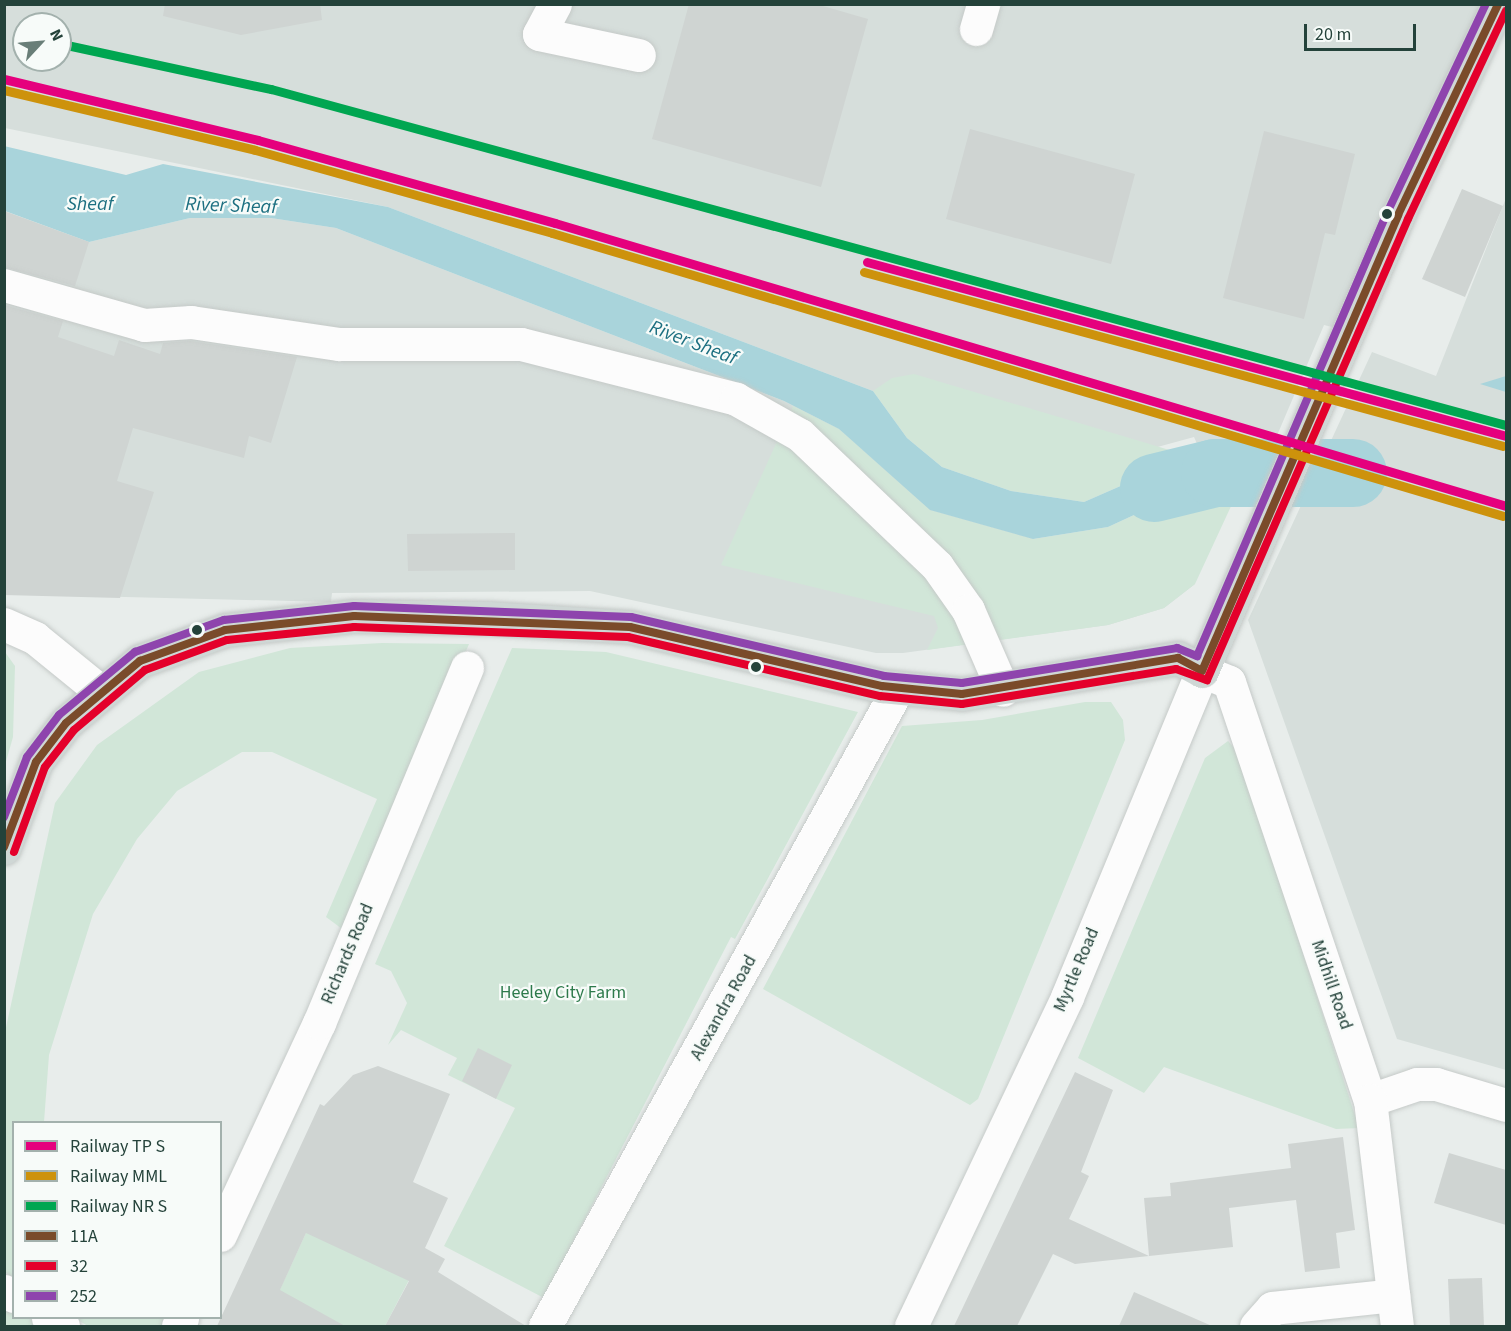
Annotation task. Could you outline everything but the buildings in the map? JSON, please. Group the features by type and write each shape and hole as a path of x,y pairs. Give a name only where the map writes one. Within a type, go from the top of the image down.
{"main road":[{"name":"Myrtle Road","path":"1202,671 1359,304 1498,4"},
{"path":"4,848 36,762 99,690 140,661 202,635 354,616 630,627 898,688 962,694 1003,690 1178,658 1202,671"}],"street":[{"path":"555,4 539,34 639,55"},
{"path":"4,285 144,325 191,322 339,344 521,345 736,399 800,435 937,566 968,609 1003,690"},
{"path":"4,624 35,638 99,690"},
{"name":"Richards Road","path":"222,1231 319,1023 467,668"},
{"name":"Midhill Road","path":"1202,671 1229,682 1370,1100 1395,1311"},
{"name":"Myrtle Road","path":"911,1326 1067,997 1202,671"},
{"name":"Alexandra Road","path":"546,1326 898,688"},
{"path":"1370,1100 1417,1084 1436,1084 1506,1105"},
{"path":"1256,1326 1272,1308 1395,1311"}],"shaded area":[{"path":"5,5 1481,5 1336,328 1324,325 1267,459 1203,457 1194,437 1110,460 873,391 388,207 5,128"},
{"path":"1506,198 1506,1070 1397,1039 1248,620 1372,352 1436,376"},
{"path":"4,211 89,242 190,218 271,218 336,228 784,401 839,429 931,510 1195,584 1164,608 1108,625 903,653 876,653 590,591 332,593 331,602 5,594"}],"green space":[{"path":"914,374 1189,456 1084,502 1011,491 942,467 907,438 873,391 892,378"},
{"path":"793,406 839,429 930,510 1033,539 1108,527 1186,491 1239,489 1195,584 1164,608 1108,625 927,650 938,628 934,616 721,565"},
{"path":"382,643 469,644 349,934 326,917 377,799 272,752 242,752 177,791 137,839 93,914 49,1055 44,1121 12,1121 12,1277 5,1272 5,1032 55,803 97,745 199,672 290,648"},
{"name":"Heeley City Farm","path":"512,648 606,652 858,712 735,939 731,937 544,1298 444,1246 515,1108 448,1075 457,1058 401,1030 388,1045 407,1003 391,971 375,964"},
{"path":"5,652 15,666 13,737 5,765"},
{"path":"1085,702 1111,702 1123,720 1125,740 978,1099 970,1105 763,989 902,726 982,720"},
{"path":"1228,741 1239,753 1359,1128 1336,1129 1164,1067 1144,1093 1078,1058 1205,758"},
{"path":"317,1209 421,1257 385,1326 263,1326"},
{"path":"4,1303 12,1307 12,1319 31,1319 44,1326 5,1326"},
{"path":"76,1319 170,1319 167,1326 88,1326"}],"water":[{"name":"Sheaf","path":"4,146 126,175 163,164 388,207 873,391 907,438 942,467 1011,491 1084,502 1189,456 1251,458 1239,489 1186,491 1108,527 1033,539 930,510 839,429 784,401 336,228 271,218 190,218 89,242 5,211"},
{"path":"1506,376 1506,392 1480,384"}],"waterway":[{"name":"River Sheaf","path":"1154,488 1215,473 1353,473"}],"transit line":[{"name":"252","path":"4,817 27,757 59,715 135,652 224,620 354,606 631,617 884,676 962,683 1177,648 1197,656 1388,211 1486,4"},
{"name":"11A","path":"1202,671 1398,215 1498,4"},
{"name":"32","path":"14,852 45,767 74,730 145,670 227,640 354,627 628,637 880,696 962,704 1176,669 1207,680 1408,219 1506,11"},
{"path":"72,46 271,89 1506,425"},
{"path":"4,79 258,140 555,223 1506,506"},
{"path":"867,262 1506,436"},
{"name":"11A","path":"4,847 36,762 66,723 140,661 225,630 354,616 630,627 882,686 962,694 1178,658 1202,671"}],"rail line":[{"name":"MML","path":"4,90 255,150 552,233 1503,516"},
{"name":"MML","path":"864,272 1503,446"}]}
